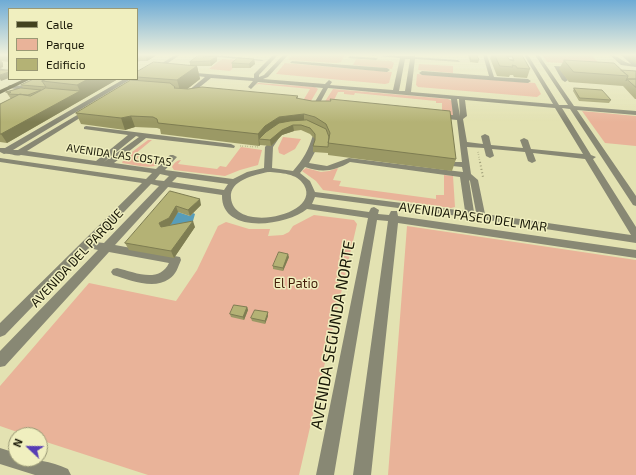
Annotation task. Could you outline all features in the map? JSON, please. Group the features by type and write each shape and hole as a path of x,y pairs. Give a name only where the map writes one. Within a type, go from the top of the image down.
{"main road":[{"path":"0,87 17,80"},
{"path":"0,92 26,80"}],"street":[{"path":"207,77 191,91 209,93"},
{"path":"251,86 256,77"},
{"path":"258,77 556,104 636,108"},
{"path":"275,77 328,84"},
{"path":"396,90 398,77"},
{"path":"408,91 410,77"},
{"path":"540,77 636,235"},
{"path":"552,77 635,201"},
{"path":"492,78 528,81"},
{"path":"18,153 73,120 131,81"},
{"path":"2,157 131,81"},
{"path":"312,112 320,104 328,84"},
{"path":"10,87 25,88"},
{"path":"408,91 462,98 480,97"},
{"path":"454,97 466,165 465,175 470,215"},
{"path":"458,121 464,116 462,98"},
{"path":"570,105 636,114"},
{"path":"428,115 458,121"},
{"path":"73,120 86,125 134,134 231,146"},
{"path":"295,174 304,164 315,141 314,131 309,128"},
{"path":"268,170 269,147 273,140 287,129"},
{"path":"82,172 134,134"},
{"path":"107,165 145,135"},
{"path":"485,136 490,156"},
{"path":"524,140 532,161"},
{"path":"463,144 606,159"},
{"name":"AVENIDA LAS COSTAS","path":"2,157 18,153 234,182"},
{"name":"AVENIDA LAS COSTAS","path":"2,157 82,172 227,193"},
{"path":"166,173 176,157"},
{"path":"304,164 321,170 343,164 349,160 465,175 474,180 481,216"},
{"path":"455,164 466,165"},
{"path":"268,170 286,171 295,174 304,179 309,186 311,194 305,206 296,213 283,219 268,221 252,220 240,216 231,210 226,201 227,193 234,182 255,172 268,170"},
{"name":"AVENIDA DEL PARQUE","path":"0,331 150,182 166,173 166,184 0,361"},
{"name":"AVENIDA PASEO DEL MAR","path":"311,194 481,216 636,239"},
{"name":"AVENIDA SEGUNDA NORTE","path":"325,475 376,202"},
{"path":"362,475 394,205"},
{"name":"AVENIDA PASEO DEL MAR","path":"305,206 636,254"},
{"path":"514,221 519,237"},
{"path":"88,244 107,246 176,260 170,272 163,278 154,280 117,272"},
{"path":"0,456 62,475"}],"path":[{"path":"231,146 269,147"},
{"path":"464,153 490,156"}],"green space":[{"path":"311,77 391,77 389,83 385,84"},
{"path":"417,77 459,77 535,83 541,94 537,97 418,87 416,85"},
{"path":"258,83 315,87 318,89 308,106 301,104 310,89 258,84 255,86"},
{"path":"333,89 448,99 452,101 453,115 442,115 442,103 436,103 436,101 355,93 354,95 338,92 332,104 324,103"},
{"path":"582,111 636,116 636,146 605,143"},
{"path":"283,137 301,139 295,149 284,155 279,153 278,148"},
{"path":"148,140 152,140 135,154 140,155 137,159 162,162 165,158 167,159 163,163 152,167 146,167 122,163 124,158"},
{"path":"241,147 262,150 258,165 225,176 174,170 172,167 176,162 181,160 178,164 217,169 220,166 226,167"},
{"path":"306,168 321,172 338,168 333,180 341,181 339,186 436,199 436,195 444,195 444,175 453,176 455,207 451,208 323,190 316,181 302,171"},
{"name":"El Patio","path":"314,215 354,220 357,224 299,475 148,475 48,443 48,427 8,427 8,429 0,426 0,386 89,283 176,301 197,270 218,226 226,222 249,229 270,229 268,236 283,235 289,232 293,226"},
{"path":"407,226 636,260 636,475 388,475"}],"water":[{"path":"178,212 190,216 193,213 195,214 191,228 162,230"}],"building":[{"path":"139,77 181,77 177,80"},
{"path":"628,77 636,77 636,79 627,79 626,81"},
{"path":"627,79 636,79 636,87"},
{"path":"32,80 44,80 42,81 46,87 21,85"},
{"path":"44,80 86,80 77,85 42,81"},
{"path":"131,80 170,83 175,87 174,88 188,89 202,87 298,96 296,98 312,101 331,101 330,99 450,111 456,159 328,143 330,133 326,124 315,117 304,114 279,117 265,126 258,134 158,123 157,119 153,117 131,116 121,118 76,113"},
{"path":"21,88 41,90 28,95 8,94 11,92 6,92"},
{"path":"46,88 80,91 0,134 0,104 20,94 30,96"},
{"path":"574,88 602,90 611,100 580,98"},
{"path":"307,120 326,129 329,137 328,147 313,146 315,134 310,128 301,125 293,125 282,130 270,140 259,139 279,123"},
{"path":"170,191 200,199 188,210 176,206 169,218 159,223 161,227 193,221 171,251 125,243"},
{"path":"279,252 288,254 283,268 273,266"},
{"path":"234,305 247,307 243,317 230,314"},
{"path":"255,310 268,312 265,321 251,318"}]}
